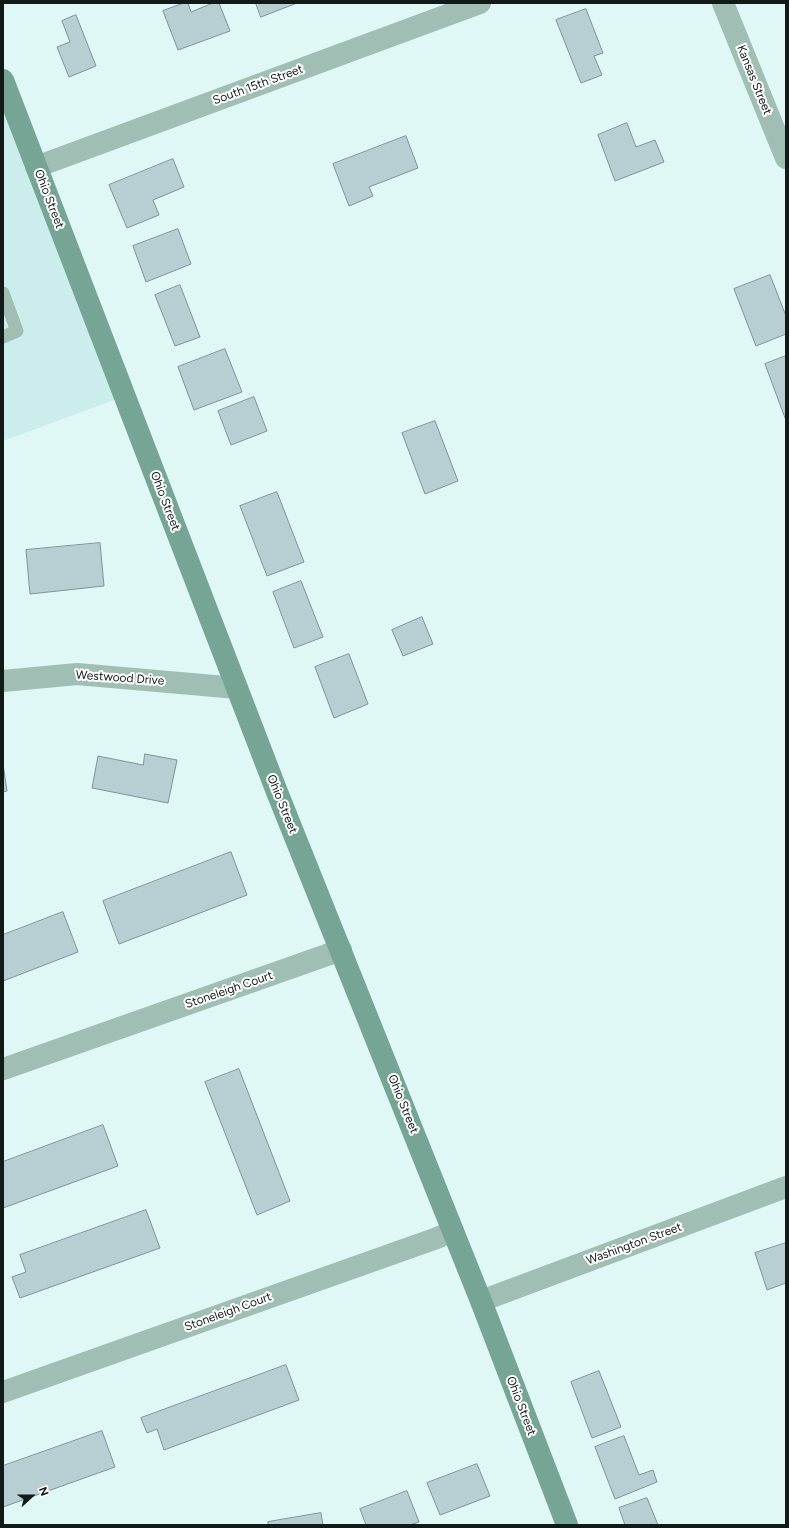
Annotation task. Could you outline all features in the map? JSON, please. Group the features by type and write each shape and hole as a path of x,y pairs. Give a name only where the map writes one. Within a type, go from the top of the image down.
{"street":[{"name":"South 15th Street","path":"36,167 480,3"},
{"name":"Kansas Street","path":"723,3 786,158"},
{"name":"Ohio Street","path":"3,80 237,688 481,1301 567,1525"},
{"name":"Westwood Drive","path":"3,681 77,674 237,688"},
{"name":"Stoneleigh Court","path":"3,1069 341,950"},
{"name":"Washington Street","path":"481,1301 786,1188"},
{"name":"Stoneleigh Court","path":"3,1392 453,1231"}],"lane":[{"path":"3,293 17,331 3,337"}],"shaded area":[{"path":"3,80 125,396 3,441"}],"building":[{"path":"184,3 188,3 191,12 213,3 219,3 230,31 178,50 163,11"},
{"path":"256,3 297,3 261,17"},
{"path":"586,9 603,53 594,56 602,75 581,83 556,20"},
{"path":"76,15 96,66 69,77 57,47 70,42 62,21"},
{"path":"627,123 636,147 655,140 664,162 615,181 598,135"},
{"path":"406,136 418,168 369,187 373,196 349,206 333,164"},
{"path":"173,159 184,187 153,200 159,215 127,228 109,185"},
{"path":"178,229 191,264 146,282 133,246"},
{"path":"770,275 786,316 786,334 756,346 734,289"},
{"path":"180,285 200,337 175,346 155,295"},
{"path":"225,349 242,392 194,410 178,367"},
{"path":"786,356 786,418 785,418 765,364"},
{"path":"254,397 267,431 231,445 218,411"},
{"path":"435,421 458,481 425,494 402,433"},
{"path":"277,492 304,562 267,576 240,506"},
{"path":"100,543 104,586 30,594 26,550"},
{"path":"301,581 323,637 294,648 273,592"},
{"path":"422,617 433,644 403,656 392,630"},
{"path":"349,654 368,704 334,718 315,667"},
{"path":"145,754 177,760 168,803 92,788 98,756 143,765"},
{"path":"3,764 7,791 3,792"},
{"path":"231,852 247,895 119,944 103,901"},
{"path":"63,912 78,952 3,981 3,935"},
{"path":"239,1069 290,1201 257,1215 205,1082"},
{"path":"103,1125 118,1166 3,1208 3,1162"},
{"path":"146,1210 160,1248 20,1298 12,1277 26,1272 20,1255"},
{"path":"786,1243 786,1283 767,1290 755,1253"},
{"path":"286,1365 299,1400 164,1450 157,1429 147,1433 141,1418"},
{"path":"599,1371 621,1427 592,1438 571,1382"},
{"path":"102,1431 115,1467 3,1507 3,1466"},
{"path":"624,1436 639,1475 653,1470 657,1482 615,1499 595,1447"},
{"path":"477,1464 490,1496 440,1515 427,1483"},
{"path":"407,1491 419,1522 410,1525 366,1525 360,1509"},
{"path":"647,1498 658,1525 625,1525 619,1508"},
{"path":"321,1513 323,1525 268,1525 268,1522"}]}
